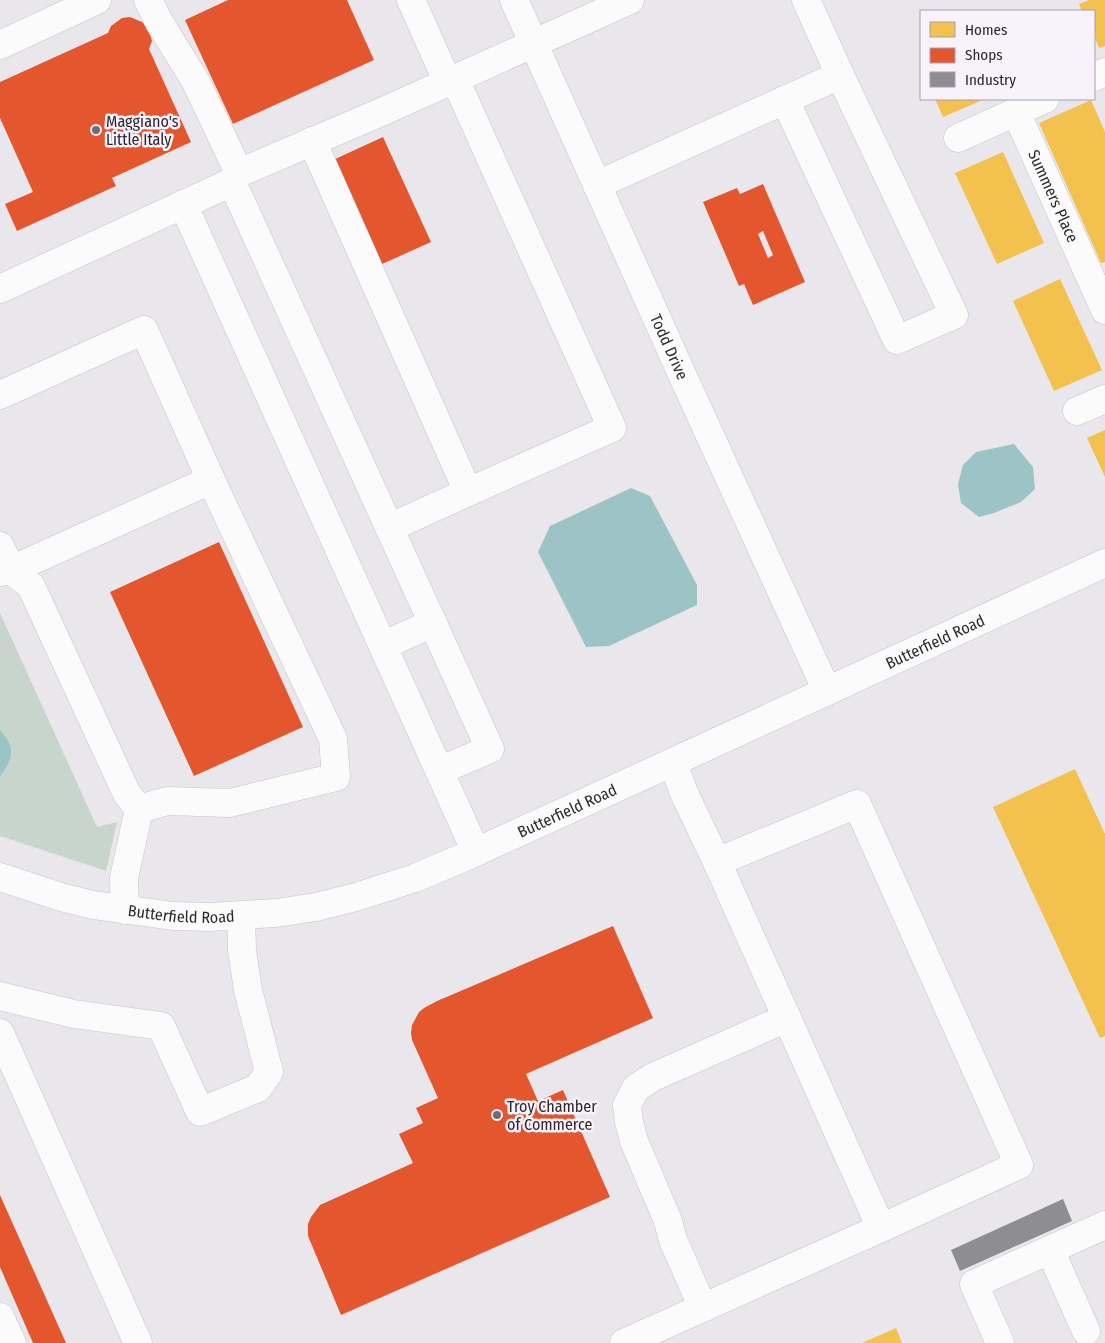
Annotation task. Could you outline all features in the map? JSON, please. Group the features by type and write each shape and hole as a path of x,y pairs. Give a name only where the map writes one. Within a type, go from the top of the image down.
{"street":[{"path":"0,45 97,0"},
{"path":"148,0 159,22 196,82 235,178 389,528 490,749 441,770"},
{"path":"389,528 612,428 452,81 411,0"},
{"name":"Todd Drive","path":"514,0 827,691"},
{"path":"0,289 183,204 312,141 452,81 630,0"},
{"path":"785,100 897,340 954,315 806,0"},
{"path":"597,185 840,75"},
{"path":"958,138 1043,100"},
{"name":"Summers Place","path":"1016,112 1105,310"},
{"path":"312,141 468,492"},
{"path":"183,204 441,770 476,852"},
{"path":"0,395 144,330 211,480 333,739 336,777 230,803 167,801 139,809"},
{"path":"1077,411 1105,399"},
{"path":"139,809 127,794 31,586 4,563 211,480"},
{"name":"Butterfield Road","path":"0,877 93,906 173,916 210,917 276,913 316,907 356,897 414,878 476,852 1105,563"},
{"path":"384,645 433,623"},
{"path":"673,762 684,793 718,862 881,1228"},
{"path":"624,1343 1020,1165 857,804 718,862"},
{"path":"125,910 124,878 139,809"},
{"path":"0,996 74,1014 162,1026 200,1112 258,1088 269,1072 248,990 242,950 241,916"},
{"path":"703,1308 673,1240 668,1220 634,1141 627,1105 636,1088 653,1077 787,1018"},
{"path":"0,1033 138,1343"},
{"path":"1000,1343 974,1284 1105,1225"},
{"path":"1050,1250 1086,1331"},
{"path":"0,1317 12,1343"}],"shaded area":[{"path":"0,613 97,827 117,822 106,871 0,836"}],"water":[{"path":"1014,444 1033,467 1035,489 1021,502 979,517 961,503 958,484 963,465 976,452"},
{"path":"631,488 650,496 697,585 697,605 609,646 586,647 538,552 550,526"},
{"path":"0,730 7,739 11,749 11,756 0,776"}],"building: Homes":[{"path":"1089,0 1105,0 1105,46 1099,48 1095,38 1095,10 1082,10 1079,4"},
{"path":"935,100 983,100 943,117"},
{"path":"1091,100 1105,132 1105,262 1101,263 1039,123"},
{"path":"1003,152 1044,243 997,264 955,173"},
{"path":"1060,279 1102,370 1054,391 1013,301"},
{"path":"1105,430 1105,477 1087,438"},
{"path":"1075,769 1105,834 1105,1036 1100,1038 993,807"},
{"path":"896,1328 902,1343 862,1343"}],"building: Shops":[{"path":"228,0 347,0 374,60 233,124 185,20"},
{"name":"Maggiano's Little Italy","path":"130,17 148,27 152,41 149,49 191,142 112,178 116,186 17,231 5,204 33,192 0,118 0,82 108,33 111,26 122,18"},
{"path":"383,137 431,242 380,265 333,160"},
{"path":"763,184 805,282 753,305 744,284 739,286 703,202 737,188 740,194","holes":["763,231 773,255 768,258 758,234"]},
{"path":"219,542 303,727 194,776 110,592"},
{"name":"Troy Chamber of Commerce","path":"613,926 653,1018 526,1074 538,1101 563,1090 610,1197 341,1315 308,1236 308,1224 320,1205 413,1163 399,1134 423,1123 416,1108 438,1098 412,1040 412,1025 419,1012 437,1001"},
{"path":"0,1195 66,1343 33,1343 0,1267"}],"building: Industry":[{"path":"1063,1199 1072,1221 960,1271 951,1250"}],"place":[{"name":"Maggiano's Little Italy","path":"96,130"},
{"name":"Troy Chamber of Commerce","path":"497,1115"}]}
